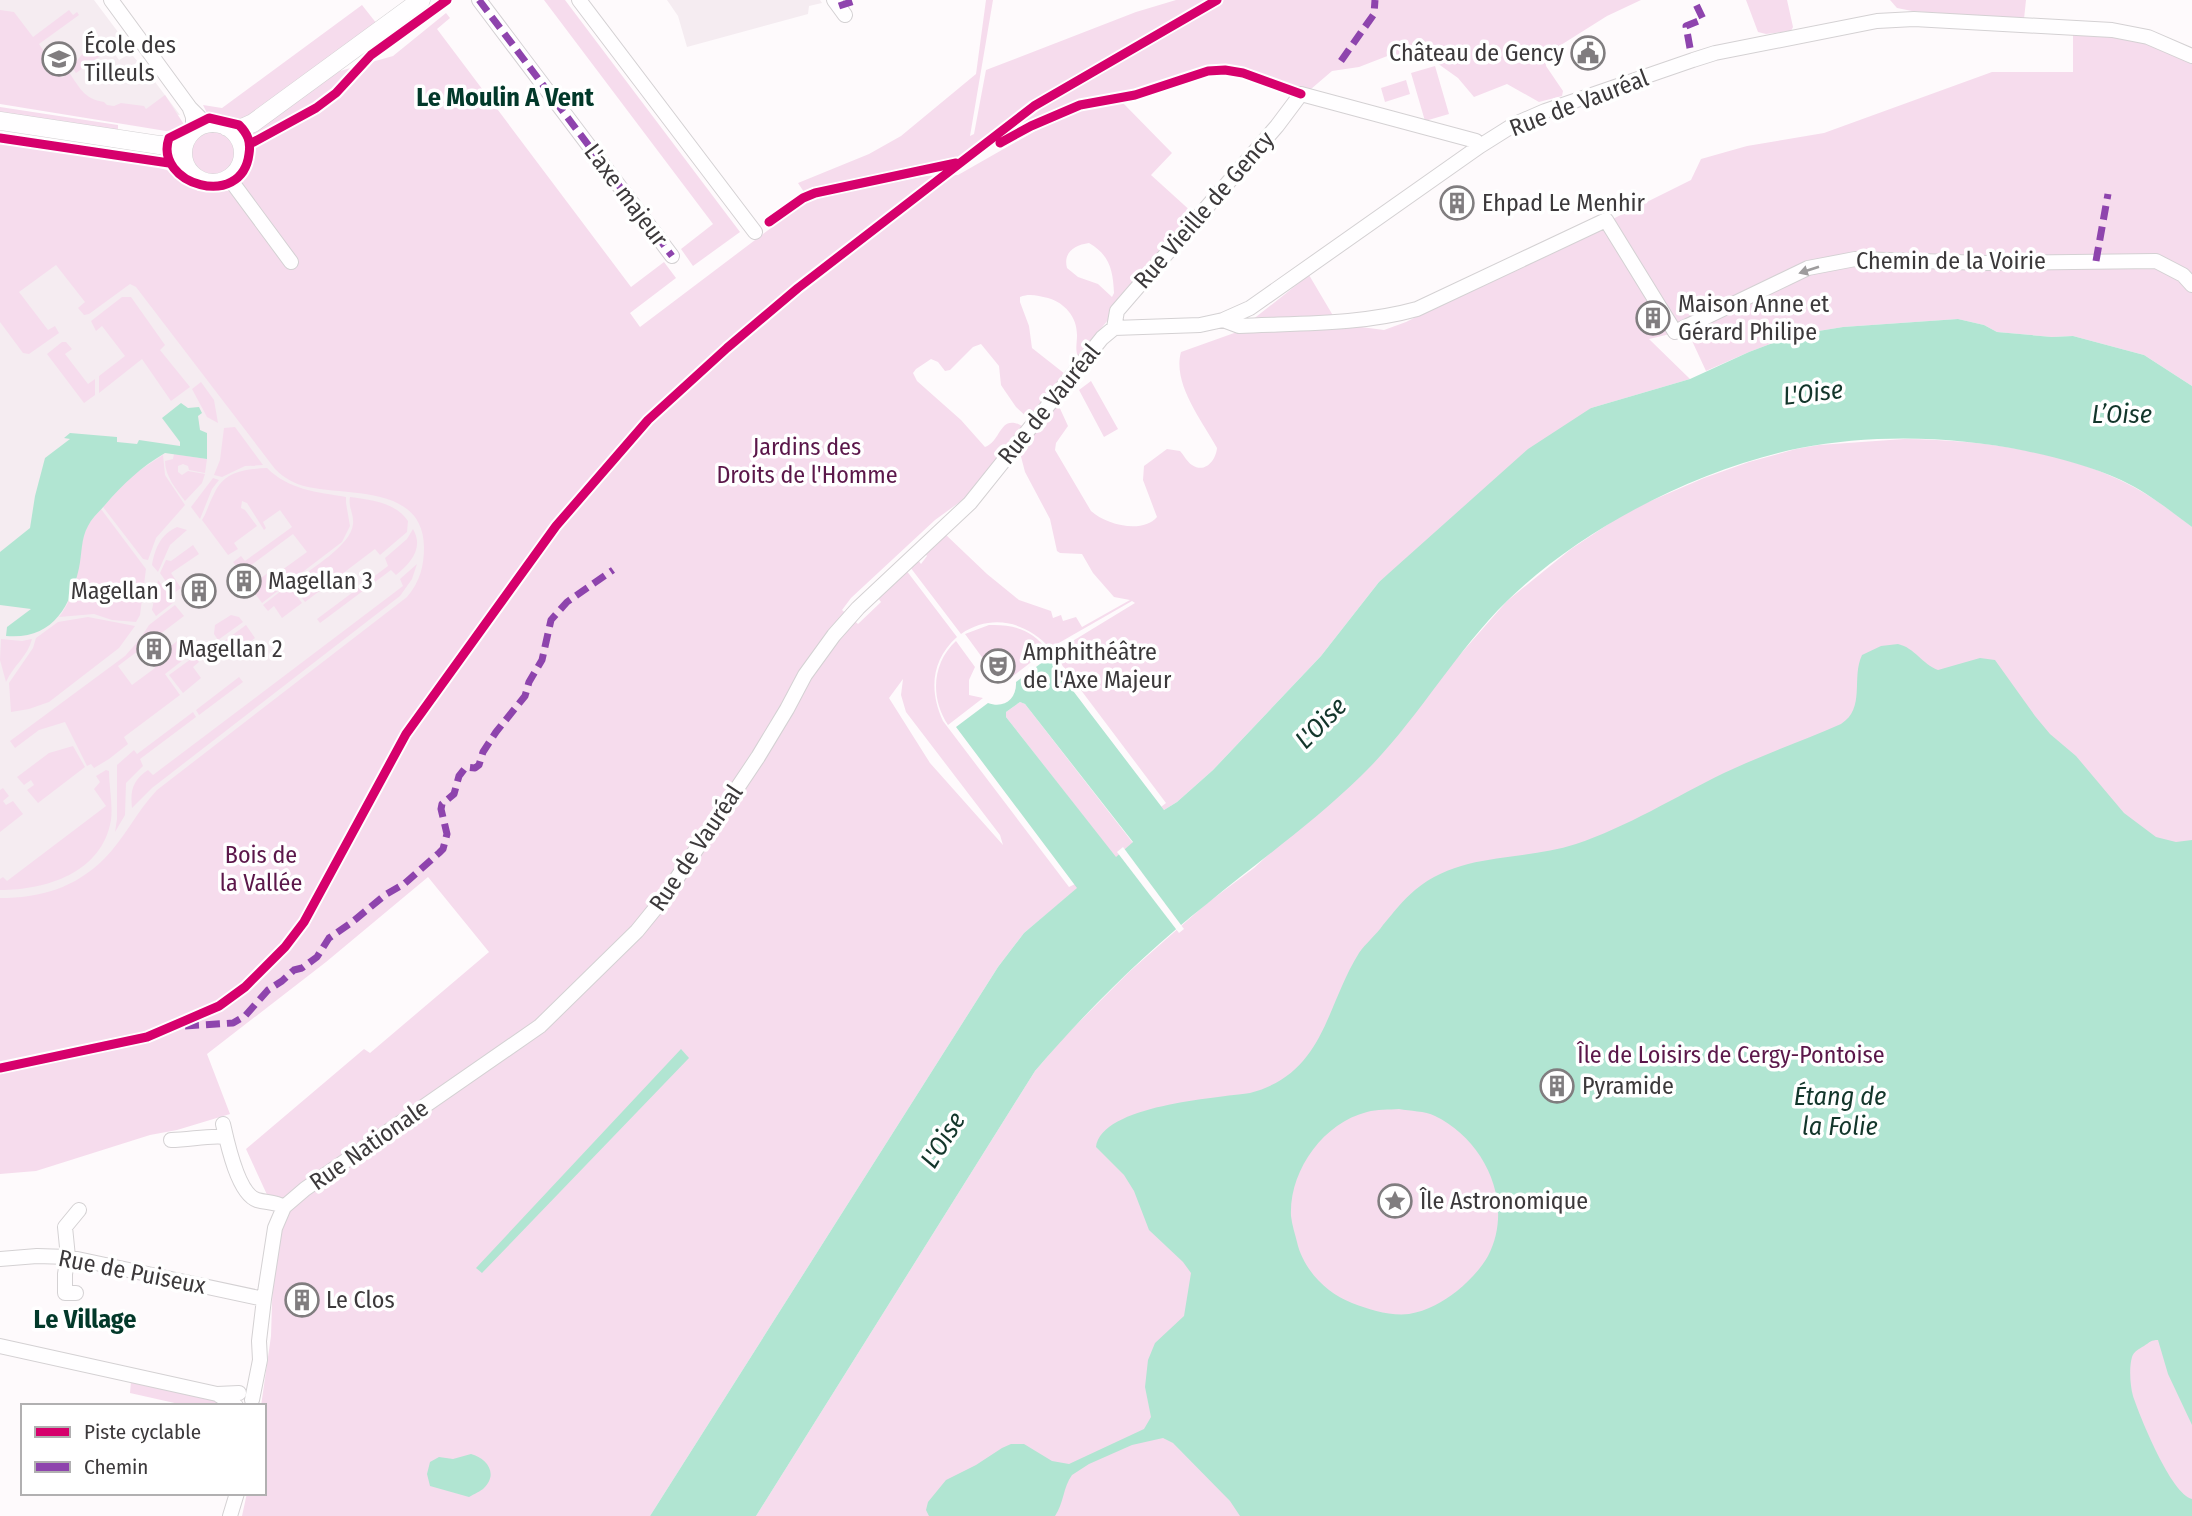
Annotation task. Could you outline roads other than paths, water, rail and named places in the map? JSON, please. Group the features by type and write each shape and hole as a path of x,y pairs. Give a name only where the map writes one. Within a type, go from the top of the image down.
{"main road":[{"path":"0,121 159,145 178,144 189,135 219,126 242,128 421,0"},
{"path":"159,145 174,152 188,172 199,180 218,182 229,178 240,168 246,133 251,124"},
{"path":"219,126 240,138 243,146"},
{"path":"183,162 182,150 189,135"}],"street":[{"path":"111,0 190,108 201,119 219,126"},
{"name":"L'axe majeur","path":"479,0 672,256"},
{"path":"579,0 755,232"},
{"path":"835,0 845,15"},
{"name":"Rue de Vauréal","path":"587,978 637,931 663,899 758,758 805,675 834,635 858,608 970,503 1101,338 1114,328 1200,325 1223,320 1250,308 1515,124 1545,111 1715,53 1877,22 1914,19 2112,30 2148,37 2192,56"},
{"name":"Rue Vieille de Gency","path":"1114,328 1117,312 1277,126 1301,94 1476,141 1480,146"},
{"path":"189,135 193,117 190,108"},
{"path":"229,178 291,262"},
{"name":"Chemin de la Voirie","path":"1223,320 1239,326 1359,320 1399,314 1417,309 1606,220 1675,332 1808,268 1855,259 1986,263 2156,261 2183,275 2192,285"},
{"name":"Rue Nationale","path":"245,1401 260,1360 264,1299 272,1242 284,1207 316,1181 540,1026 587,978"},
{"path":"171,1140 210,1135 224,1130 242,1187 256,1200 272,1201 284,1207"},
{"path":"76,1293 65,1293 68,1257 65,1227 79,1210"},
{"name":"Rue de Puiseux","path":"0,1259 68,1257 264,1299"},
{"path":"0,1346 245,1401"},
{"path":"230,1516 236,1495"}],"water":[{"name":"L’Oise","path":"1958,319 1984,325 1997,332 2052,337 2073,336 2144,355 2192,386 2192,527 2140,490 2121,480 2062,460 1970,442 1856,440 1800,448 1721,471 1643,505 1570,549 1537,574 1487,622 1399,734 1361,776 1139,962 1075,1026 1035,1071 756,1516 650,1516 998,967 1024,933 1077,888 956,727 988,703 999,705 1012,698 1016,682 1048,658 1164,810 1213,770 1321,656 1379,582 1528,449 1591,408 1690,379 1794,335 1843,327","holes":["1020,702 1025,704 1133,842 1116,857 1006,717 1006,712"]},
{"path":"181,403 188,408 199,407 202,413 198,416 200,430 207,433 207,459 165,453 133,476 88,526 75,583 64,608 47,627 36,633 6,636 7,627 31,609 0,605 0,552 30,528 45,458 70,439 64,438 70,433 117,437 117,442 137,444 139,440 180,446 180,442 162,418"},
{"name":"Étang de la Folie","path":"1881,646 1904,646 1938,670 1980,658 1995,660 2050,734 2076,756 2124,813 2156,837 2176,842 2192,840 2192,1425 2168,1374 2158,1340 2151,1341 2135,1352 2130,1371 2133,1396 2142,1420 2166,1470 2175,1484 2192,1499 2192,1516 1240,1516 1230,1501 1173,1443 1163,1438 1132,1445 1089,1464 1072,1475 1055,1516 929,1516 926,1510 928,1502 946,1480 1002,1448 1011,1444 1024,1444 1052,1461 1069,1464 1144,1429 1151,1417 1145,1387 1148,1360 1155,1343 1184,1316 1191,1273 1149,1230 1134,1191 1124,1175 1096,1147 1103,1133 1118,1122 1162,1106 1250,1093 1275,1083 1294,1070 1308,1054 1320,1036 1359,953 1415,890 1452,869 1472,863 1555,850 1595,837 1724,773 1841,724 1849,717 1856,701 1862,655","holes":["1399,1109 1435,1116 1453,1127 1468,1141 1481,1157 1490,1176 1496,1195 1498,1216 1496,1236 1482,1266 1452,1295 1434,1306 1409,1314 1380,1312 1359,1306 1333,1293 1317,1279 1304,1262 1291,1216 1296,1182 1312,1151 1323,1138 1351,1118 1367,1112"]},
{"path":"681,1049 689,1058 482,1273 476,1268"},
{"path":"471,1454 489,1467 490,1477 483,1489 469,1497 430,1486 427,1474 430,1462 439,1457 453,1459"}],"place":[{"name":"Château de Gency","path":"1588,53"},
{"name":"École des Tilleuls","path":"59,59"},
{"name":"Ehpad Le Menhir","path":"1457,203"},
{"name":"Maison Anne et Gérard Philipe","path":"1653,318"},
{"name":"Magellan 3","path":"244,581"},
{"name":"Magellan 1","path":"199,591"},
{"name":"Magellan 2","path":"154,649"},
{"name":"Amphithéâtre de l'Axe Majeur","path":"998,666"},
{"name":"Pyramide","path":"1557,1086"},
{"name":"Île Astronomique","path":"1395,1201"},
{"name":"Le Clos","path":"302,1300"}],"district":[{"name":"Le Moulin A Vent","path":"505,97"},
{"name":"Le Village","path":"85,1319"}],"water label":[{"name":"L'Oise","path":"1813,393"},
{"name":"L'Oise","path":"1321,723"},
{"name":"L'Oise","path":"943,1140"}],"park label":[{"name":"Jardins des Droits de l'Homme","path":"807,461"},
{"name":"Bois de la Vallée","path":"261,869"},
{"name":"Île de Loisirs de Cergy-Pontoise","path":"1731,1055"}]}
